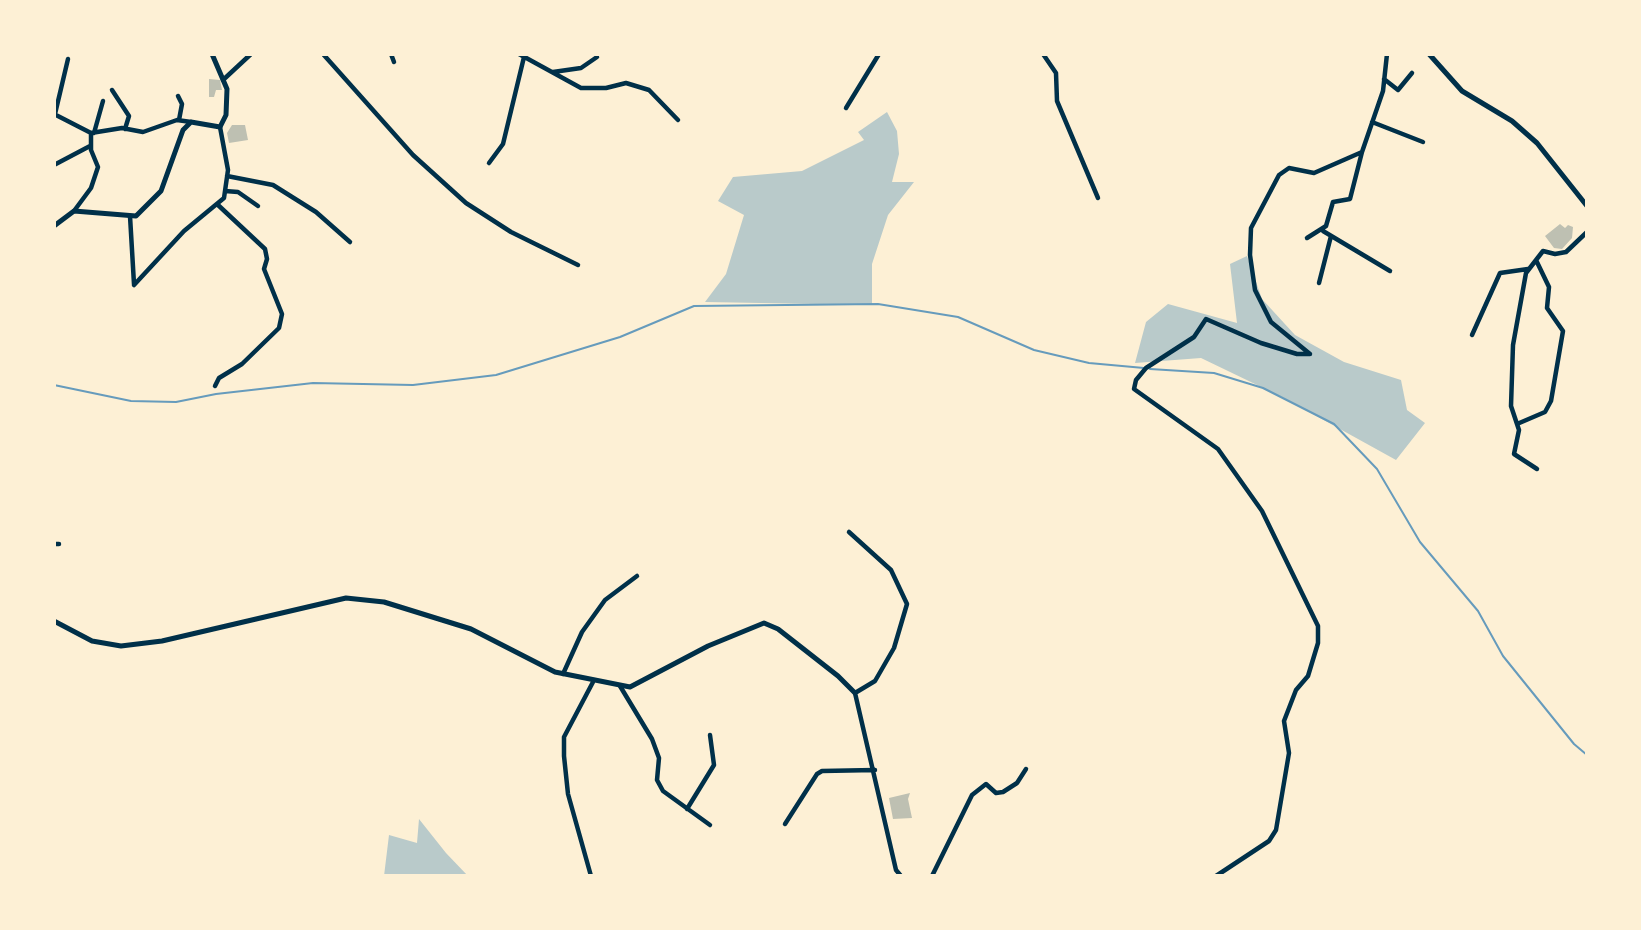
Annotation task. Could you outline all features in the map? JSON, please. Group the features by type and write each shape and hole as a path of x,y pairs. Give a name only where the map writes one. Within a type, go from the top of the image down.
{"street":[{"path":"130,216 134,285 184,231 218,205 225,191 227,176 220,127 226,115 227,89 212,54"},
{"path":"223,80 251,54"},
{"path":"323,54 413,155 466,203 511,232 578,265"},
{"path":"391,54 394,62"},
{"path":"846,108 879,54"},
{"path":"1042,54 1056,73 1057,101 1098,198"},
{"path":"1307,238 1323,231 1333,202 1350,199 1384,79 1387,54"},
{"path":"1429,54 1462,91 1512,121 1537,143 1587,206"},
{"path":"489,163 503,144 522,56 581,88 606,88 626,83 649,90 678,120"},
{"path":"550,72 580,68 597,57"},
{"path":"68,59 55,114 92,133 125,129 143,132 179,120 220,127"},
{"path":"1384,79 1398,90 1412,73"},
{"path":"112,90 129,116 125,129"},
{"path":"178,96 182,104 179,120"},
{"path":"54,226 74,211 91,188 98,167 90,146 103,101"},
{"path":"74,211 136,216 162,191 174,149 183,130 191,122"},
{"path":"1372,122 1423,142"},
{"path":"54,165 90,146"},
{"path":"1216,876 1269,841 1276,830 1289,753 1284,721 1296,690 1308,676 1318,643 1318,626 1262,511 1218,449 1135,389 1136,380 1146,368 1194,337 1206,319 1219,322 1261,343 1297,354 1310,354 1271,322 1255,290 1250,255 1251,228 1279,175 1289,168 1314,173 1362,152"},
{"path":"227,176 273,185 316,212 350,242"},
{"path":"225,191 238,192 258,206"},
{"path":"215,386 219,378 242,364 279,328 282,314 264,269 267,259 265,249 218,205"},
{"path":"1323,231 1390,271"},
{"path":"1537,469 1514,454 1520,430 1511,406 1513,345 1525,273 1543,251 1555,254 1566,251 1587,232"},
{"path":"1319,283 1331,236"},
{"path":"1517,424 1545,412 1551,401 1563,331 1547,308 1549,287 1536,260"},
{"path":"1472,335 1500,272 1529,269"},
{"path":"849,532 891,570 907,604 894,648 882,670 875,681 855,693"},
{"path":"563,674 582,632 605,600 637,576"},
{"path":"54,621 92,641 121,646 162,641 346,598 384,602 471,629 563,674 630,687 708,646 764,624 788,636 855,693 875,770 896,870 901,876"},
{"path":"591,876 568,794 564,737 593,681"},
{"path":"620,686 652,738 659,758 657,780 663,791 710,825"},
{"path":"687,809 714,765 710,735"},
{"path":"932,876 972,795 986,784 996,793 1003,792 1017,783 1026,769"},
{"path":"785,824 817,774 822,771 875,770"}],"shaded area":[{"path":"887,112 897,131 899,154 892,182 914,182 888,215 872,264 872,305 705,302 726,274 744,215 718,201 733,177 802,171 864,140 858,132"},
{"path":"1247,256 1262,299 1295,335 1344,362 1401,380 1407,410 1425,423 1396,460 1282,397 1201,358 1135,363 1146,322 1168,304 1237,323 1230,264"},
{"path":"419,819 468,876 384,876 389,835 417,843"}],"building":[{"path":"209,79 220,80 222,90 216,90 214,97 209,97"},
{"path":"232,125 245,125 248,140 229,143 227,133"},
{"path":"1560,224 1565,228 1568,225 1573,227 1572,238 1562,249 1554,248 1545,236"},
{"path":"910,793 908,799 912,818 893,819 889,798"}],"waterway":[{"path":"54,385 131,401 176,402 216,394 313,383 413,385 496,375 620,337 694,306 878,304 958,317 1034,350 1089,363 1144,368"},
{"path":"1150,369 1214,373 1263,388 1334,424 1377,469 1420,542 1478,611 1503,656 1574,744 1587,755"}]}
